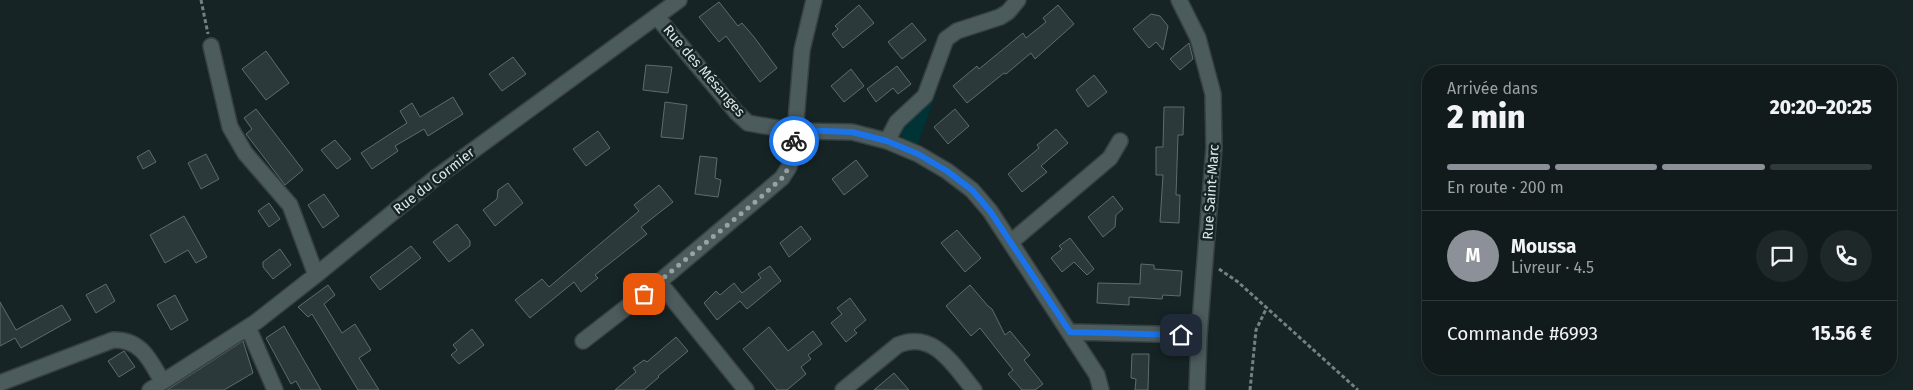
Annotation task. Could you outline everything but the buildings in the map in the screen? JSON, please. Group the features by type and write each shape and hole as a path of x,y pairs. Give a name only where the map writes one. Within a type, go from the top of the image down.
{"street":[{"name":"Rue du Cormier","path":"156,385 248,327 316,275 434,179 679,0"},
{"path":"583,341 659,282 782,178 789,167 793,155 802,50 814,0"},
{"path":"887,141 897,122 925,96 946,39 957,31 1000,17 1008,12 1018,0"},
{"name":"Rue Saint-Marc","path":"1179,0 1198,38 1213,94 1214,148 1197,390"},
{"name":"Rue des Mésanges","path":"657,17 748,122 794,130 852,132 887,141 918,154 947,171 972,190 990,211 1070,332 1097,375 1101,390"},
{"path":"211,46 230,127 245,153 290,205 316,275"},
{"path":"1011,242 1110,158 1120,141"},
{"path":"659,282 746,390"},
{"path":"248,327 275,390"},
{"path":"1070,332 1200,335"},
{"path":"6,390 0,383 113,340 124,340 135,344 148,357 156,385"},
{"path":"843,390 898,345 908,341 919,340 933,346 945,355 974,390"}],"path":[{"path":"201,0 211,46"},
{"path":"1206,260 1238,282 1358,390"},
{"path":"1250,390 1256,330 1267,307"}],"shaded area":[{"path":"936,94 917,146 904,139 901,134 904,125"}],"way so far":[{"path":"644,294 782,178 789,167 793,155 794,141"}],"route":[{"path":"794,141 794,130 852,132 887,141 918,154 947,171 972,190 990,211 1070,332 1181,335"}]}
